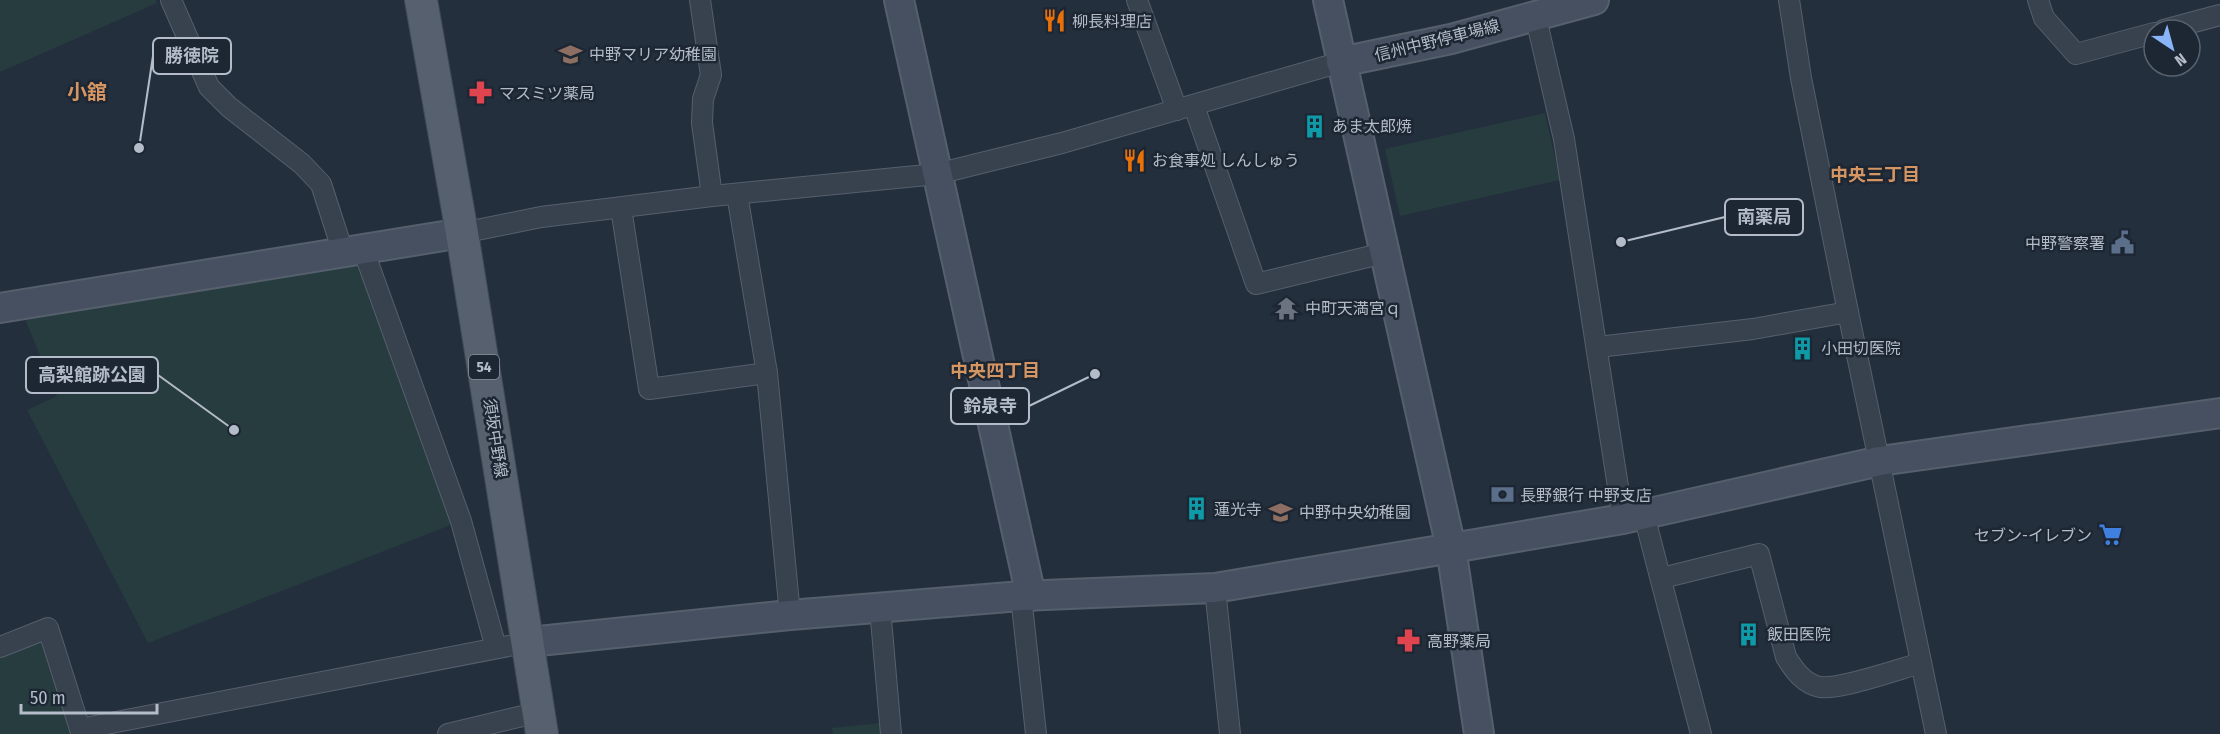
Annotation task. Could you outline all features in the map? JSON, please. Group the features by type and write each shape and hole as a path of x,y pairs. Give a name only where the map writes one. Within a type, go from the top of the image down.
{"main road":[{"name":"須坂中野線","path":"421,0 462,232 541,723"}],"street":[{"path":"171,0 209,87 229,107 302,164 321,184 353,250 451,491 496,648"},
{"path":"700,0 711,75 703,99 702,123 712,196"},
{"path":"899,0 1026,596 1036,734"},
{"path":"1137,0 1185,108 1256,284 1384,253"},
{"path":"1328,0 1451,548 1479,734"},
{"name":"信州中野停車場線","path":"1341,62 1451,39 1533,7 1594,0"},
{"path":"1789,0 1801,78 1936,734"},
{"path":"2038,0 2044,18 2076,54 2142,36"},
{"path":"1533,7 1564,139 1598,347 1633,517 1662,578 1701,734"},
{"path":"2202,20 2220,15"},
{"path":"0,308 542,218 712,196 937,174 1062,143 1341,62"},
{"path":"737,194 767,373 790,615"},
{"path":"621,208 649,389 767,373"},
{"path":"1598,347 1753,329 1848,312"},
{"path":"0,647 48,628 81,731 529,642 790,615 1026,596 1215,588 1633,517 1880,462 2220,413"},
{"path":"1662,578 1759,554 1786,657 1794,671 1807,682 1821,687 1836,686 1921,663"},
{"path":"1215,588 1230,734"},
{"path":"880,608 891,734"},
{"path":"448,734 541,723"}],"green space":[{"path":"0,0 156,0 157,3 0,72"},
{"path":"1545,113 1560,180 1400,216 1385,149"},
{"path":"363,249 461,521 148,643 27,410 57,396 19,305"},
{"path":"48,628 82,734 0,734 0,647"},
{"path":"890,722 891,734 833,734 832,728"}],"place":[{"name":"柳長料理店","path":"1054,21"},
{"name":"中野マリア幼稚園","path":"571,54"},
{"name":"マスミツ薬局","path":"481,93"},
{"name":"あま太郎焼","path":"1314,126"},
{"name":"勝徳院","path":"139,148"},
{"name":"お食事処 しんしゅう","path":"1134,160"},
{"name":"南薬局","path":"1621,242"},
{"name":"中野警察署","path":"2123,243"},
{"name":"中町天満宮ｑ","path":"1287,308"},
{"name":"小田切医院","path":"1803,348"},
{"name":"鈴泉寺","path":"1095,374"},
{"name":"高梨館跡公園","path":"234,430"},
{"name":"長野銀行 中野支店","path":"1502,495"},
{"name":"蓮光寺","path":"1196,509"},
{"name":"中野中央幼稚園","path":"1281,512"},
{"name":"セブン-イレブン","path":"2110,535"},
{"name":"飯田医院","path":"1749,634"},
{"name":"高野薬局","path":"1409,641"}],"district":[{"name":"小舘","path":"87,92"},
{"name":"中央三丁目","path":"1875,175"},
{"name":"中央四丁目","path":"995,371"}]}
